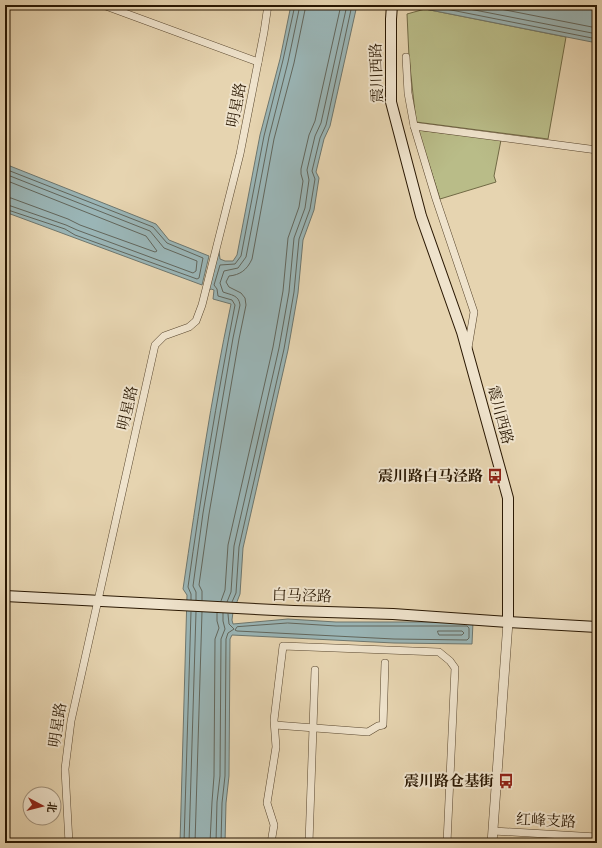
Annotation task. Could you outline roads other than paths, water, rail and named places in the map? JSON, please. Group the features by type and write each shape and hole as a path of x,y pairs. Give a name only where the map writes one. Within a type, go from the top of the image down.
{"main road":[{"name":"震川西路","path":"392,5 391,102 421,216 462,332 508,498 508,622"},
{"name":"白马泾路","path":"5,596 98,602 393,614 597,627"}],"street":[{"path":"103,5 258,62"},
{"name":"明星路","path":"69,843 65,769 71,721 156,345 164,336 189,327 196,321 202,305 240,154 268,5"},
{"path":"406,57 408,93 414,126 436,199 474,312 468,352"},
{"path":"414,126 597,150"},
{"name":"震川西路","path":"492,843 508,622"},
{"path":"271,843 274,825 267,803 276,747 275,725 283,646 440,652 450,661 455,668 447,843"},
{"path":"275,725 368,732 378,726 383,725 385,663"},
{"path":"309,843 315,670"},
{"name":"红峰支路","path":"493,832 597,837"}],"water":[{"path":"291,5 357,5 330,126 324,139 316,172 319,178 314,210 303,240 298,293 288,350 243,548 240,594 233,612 233,624 288,619 336,622 473,622 472,644 394,643 232,635 230,639 229,776 226,803 225,843 180,843 187,595 183,589 211,410 231,304 213,299 214,290 211,289 208,291 219,251 220,259 225,261 233,261 237,255 260,135 280,59"},
{"path":"422,5 597,5 597,43 425,9"},
{"path":"5,164 156,224 169,240 209,256 202,285 5,212"}],"place":[{"name":"震川路白马泾路","path":"495,476"},
{"name":"震川路仓基街","path":"506,781"}]}
